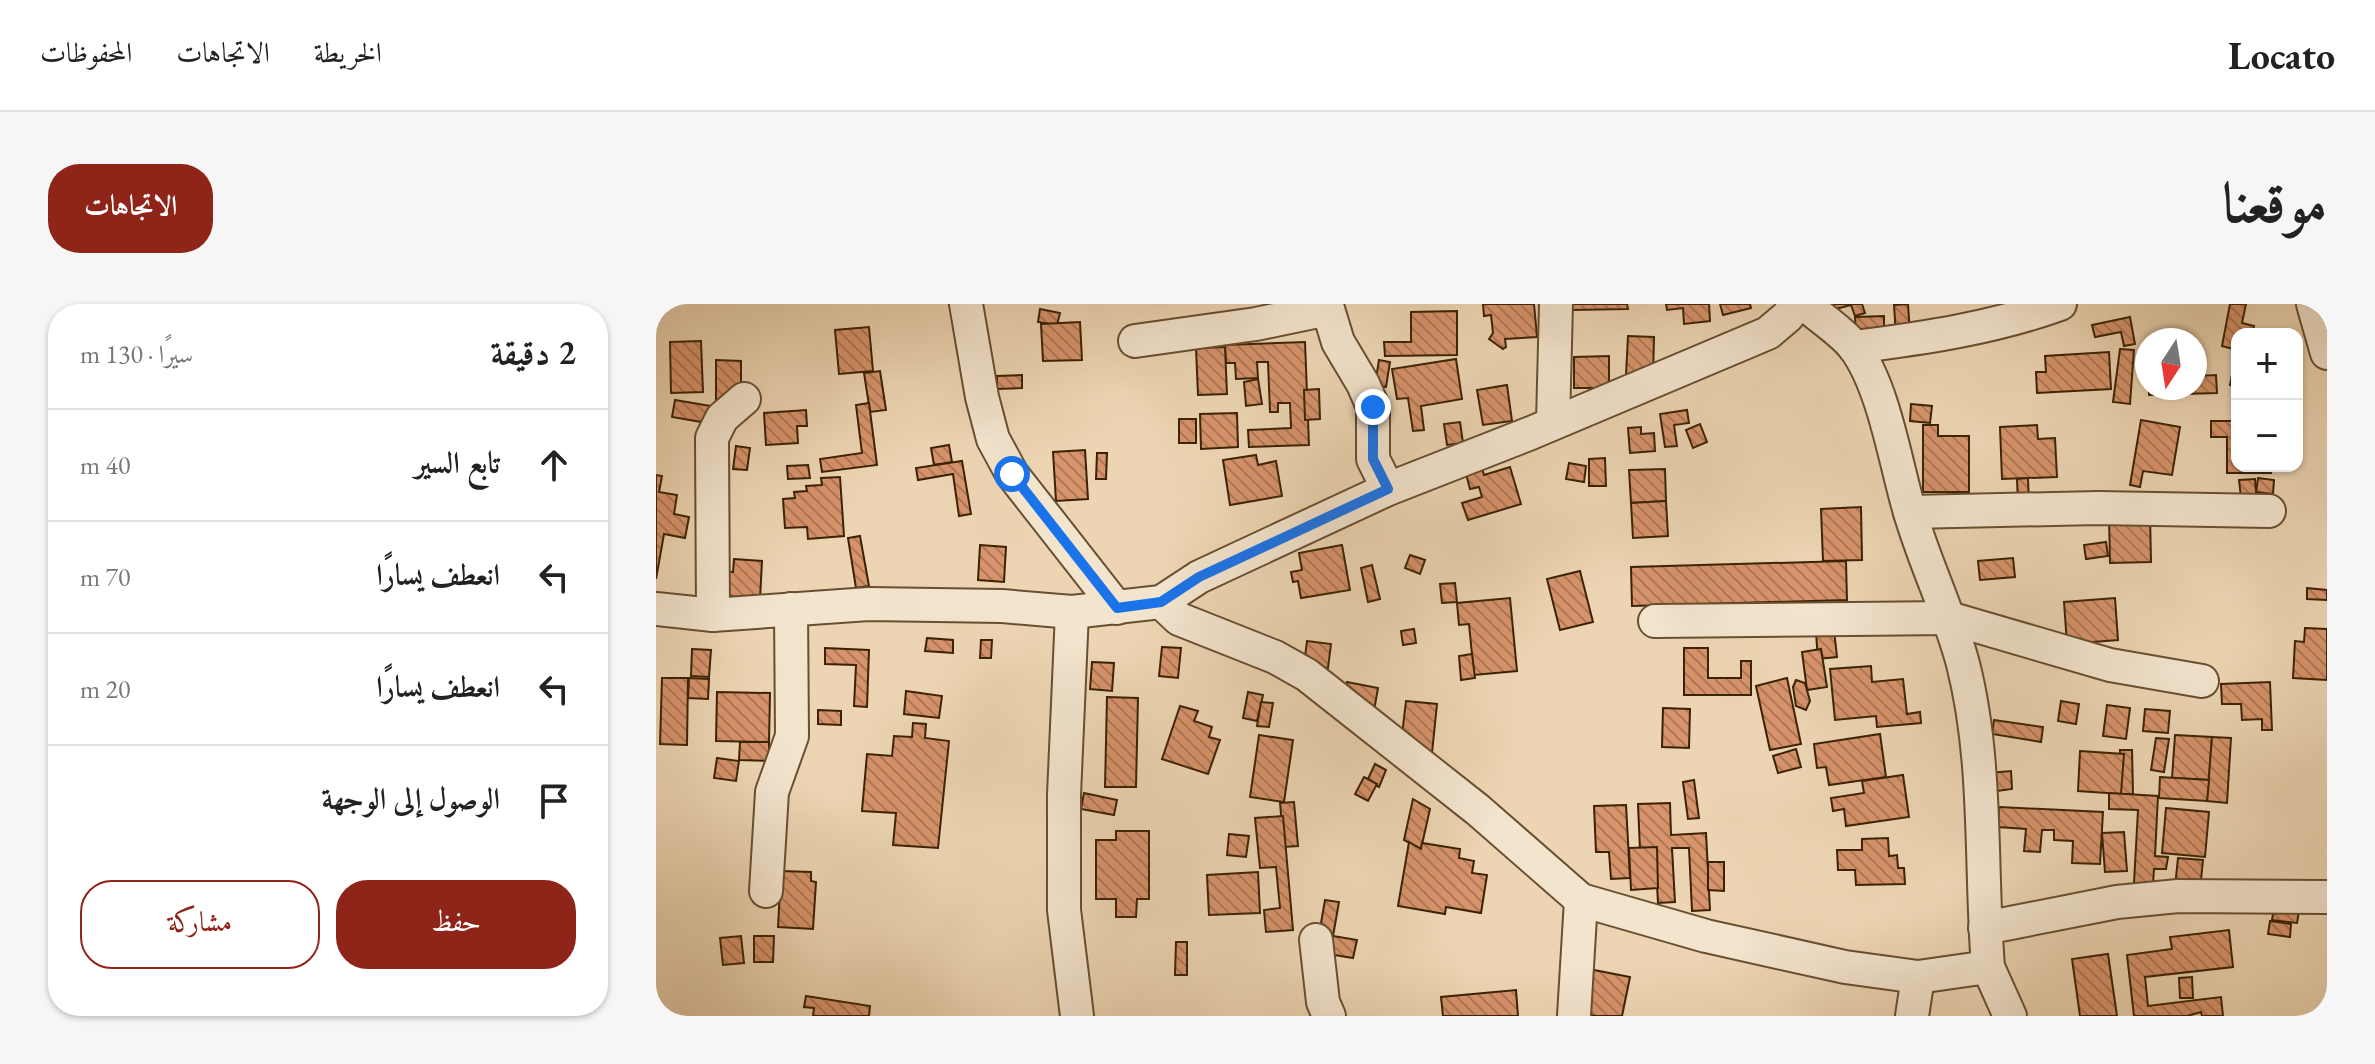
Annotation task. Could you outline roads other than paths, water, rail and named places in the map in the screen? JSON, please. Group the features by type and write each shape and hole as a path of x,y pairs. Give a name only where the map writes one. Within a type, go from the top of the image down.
{"street":[{"path":"966,304 982,397 993,439 1012,474 1117,608"},
{"path":"1553,423 1556,304"},
{"path":"656,609 713,615 869,604 1002,606 1072,612 1161,602 1199,577 1388,489 1768,333 1788,316 1795,304"},
{"path":"1805,304 1854,347 1873,385 1910,512 1963,665 1974,721 1983,823 1988,967 2010,1016"},
{"path":"1854,347 1950,334 2027,316 2060,304"},
{"path":"2313,304 2327,353"},
{"path":"1135,341 1256,324 1328,309 1338,342 1373,407 1373,459 1388,489"},
{"path":"713,615 712,438 722,418 744,399"},
{"path":"1910,512 2098,508 2269,511"},
{"path":"1161,602 1179,619 1275,657 1307,675 1478,810 1581,900 1706,936 1845,967 1918,977 1988,967"},
{"path":"766,891 772,792 792,736 791,609"},
{"path":"1072,612 1064,795 1064,910 1077,1016"},
{"path":"1655,621 1949,618 2053,651 2110,665 2202,681"},
{"path":"1985,928 2117,902 2178,896 2327,897"},
{"path":"1574,1016 1581,900"},
{"path":"1316,940 1323,1002 1329,1016"},
{"path":"1912,1016 1918,977"}]}
